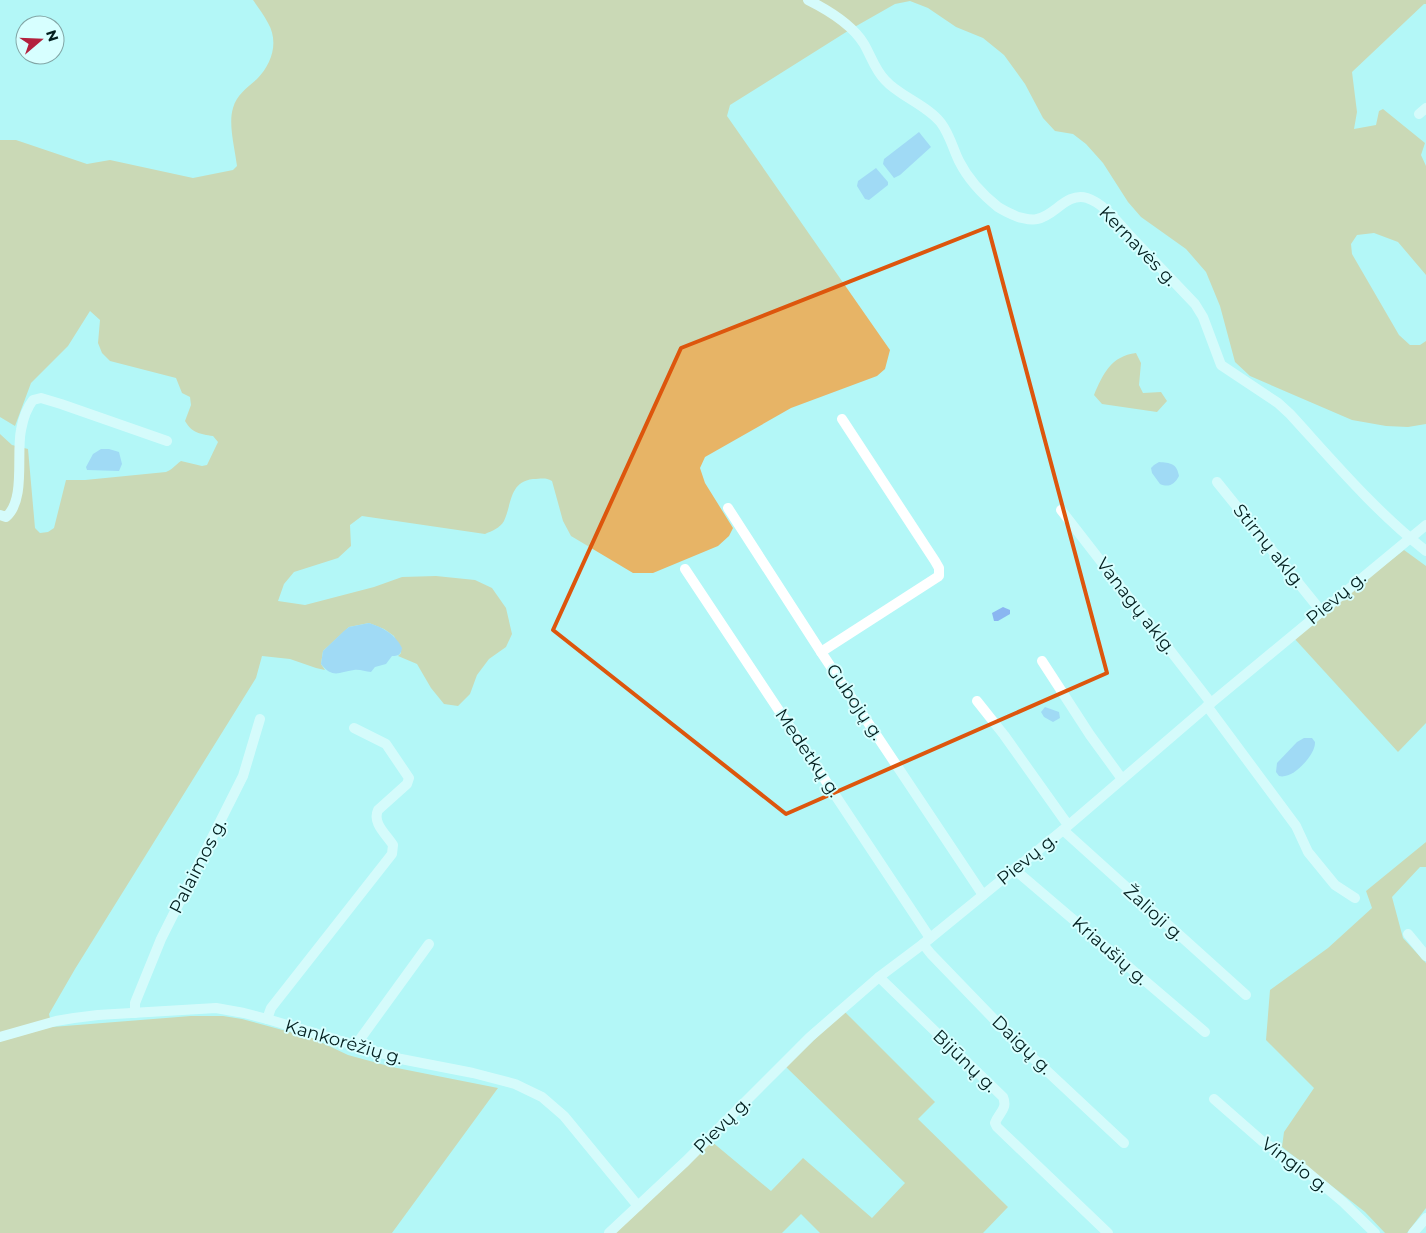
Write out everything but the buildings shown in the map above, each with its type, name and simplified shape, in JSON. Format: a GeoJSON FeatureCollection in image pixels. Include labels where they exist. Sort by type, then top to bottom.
{"type":"FeatureCollection","features":[{"type":"Feature","properties":{"kind":"street","name":"Kernavės g."},"geometry":{"type":"LineString","coordinates":[[808,0],[854,32],[863,42],[886,81],[941,122],[948,133],[959,161],[968,175],[982,192],[999,207],[1009,214],[1035,220],[1044,217],[1062,203],[1073,198],[1092,200],[1105,210],[1194,304],[1202,317],[1221,365],[1278,403],[1360,491],[1409,538],[1426,551]]}},
{"type":"Feature","properties":{"kind":"street"},"geometry":{"type":"LineString","coordinates":[[0,515],[6,518],[13,511],[17,490],[20,431],[27,408],[33,400],[41,398],[167,441]]}},
{"type":"Feature","properties":{"kind":"street"},"geometry":{"type":"LineString","coordinates":[[821,652],[939,576],[939,568],[935,561],[842,419]]}},
{"type":"Feature","properties":{"kind":"street","name":"Stirnų aklg."},"geometry":{"type":"LineString","coordinates":[[1217,482],[1321,611]]}},
{"type":"Feature","properties":{"kind":"street","name":"Gubojų g."},"geometry":{"type":"LineString","coordinates":[[728,508],[778,582],[821,652],[984,895]]}},
{"type":"Feature","properties":{"kind":"street","name":"Vanagų aklg."},"geometry":{"type":"LineString","coordinates":[[1061,510],[1209,704],[1296,826],[1308,852],[1335,884],[1355,898]]}},
{"type":"Feature","properties":{"kind":"street","name":"Pievų g."},"geometry":{"type":"LineString","coordinates":[[609,1233],[686,1161],[810,1037],[879,977],[927,941],[1066,828],[1209,704],[1426,525]]}},
{"type":"Feature","properties":{"kind":"street","name":"Medetkų g."},"geometry":{"type":"LineString","coordinates":[[685,569],[927,941]]}},
{"type":"Feature","properties":{"kind":"street"},"geometry":{"type":"LineString","coordinates":[[1042,661],[1090,735],[1122,779]]}},
{"type":"Feature","properties":{"kind":"street","name":"Žalioji g."},"geometry":{"type":"LineString","coordinates":[[977,701],[1004,735],[1066,828],[1246,995]]}},
{"type":"Feature","properties":{"kind":"street","name":"Palaimos g."},"geometry":{"type":"LineString","coordinates":[[135,1013],[135,1003],[161,939],[243,776],[260,719]]}},
{"type":"Feature","properties":{"kind":"street"},"geometry":{"type":"LineString","coordinates":[[266,1019],[271,1008],[392,854],[392,845],[376,821],[376,814],[378,810],[408,784],[409,778],[386,744],[354,728]]}},
{"type":"Feature","properties":{"kind":"street","name":"Kriaušių g."},"geometry":{"type":"LineString","coordinates":[[1014,869],[1205,1032]]}},
{"type":"Feature","properties":{"kind":"street"},"geometry":{"type":"LineString","coordinates":[[1408,934],[1426,956]]}},
{"type":"Feature","properties":{"kind":"street","name":"Daigų g."},"geometry":{"type":"LineString","coordinates":[[927,941],[931,954],[1017,1043],[1124,1143]]}},
{"type":"Feature","properties":{"kind":"street"},"geometry":{"type":"LineString","coordinates":[[355,1046],[429,944]]}},
{"type":"Feature","properties":{"kind":"street","name":"Bijūnų g."},"geometry":{"type":"LineString","coordinates":[[879,977],[1003,1098],[1005,1108],[995,1123],[997,1127],[1108,1233]]}},
{"type":"Feature","properties":{"kind":"street","name":"Kankorėžių g."},"geometry":{"type":"LineString","coordinates":[[0,1037],[56,1021],[98,1015],[216,1008],[266,1019],[400,1060],[473,1073],[515,1084],[542,1098],[564,1116],[638,1206]]}},
{"type":"Feature","properties":{"kind":"street","name":"Vingio g."},"geometry":{"type":"LineString","coordinates":[[1214,1100],[1262,1141],[1305,1170],[1343,1202],[1375,1233]]}},
{"type":"Feature","properties":{"kind":"street"},"geometry":{"type":"LineString","coordinates":[[1413,1233],[1426,1218]]}},
{"type":"Feature","properties":{"kind":"highlighted area"},"geometry":{"type":"Polygon","coordinates":[[[988,227],[1107,673],[786,814],[553,630],[681,348],[988,227]]]}},
{"type":"Feature","properties":{"kind":"shaded area"},"geometry":{"type":"Polygon","coordinates":[[[253,0],[1426,0],[1426,4],[1352,72],[1357,112],[1354,129],[1376,125],[1379,111],[1383,109],[1425,143],[1421,155],[1426,166],[1426,275],[1398,242],[1374,233],[1357,235],[1351,244],[1352,254],[1399,335],[1410,345],[1420,345],[1426,341],[1426,424],[1408,427],[1386,426],[1352,420],[1250,376],[1235,362],[1220,306],[1206,272],[1186,249],[1141,217],[1128,202],[1103,163],[1086,144],[1073,134],[1055,131],[1043,118],[1025,84],[1004,55],[983,38],[956,27],[928,8],[910,1],[895,4],[851,29],[730,105],[727,116],[890,350],[885,369],[877,376],[791,408],[705,457],[700,468],[705,483],[733,528],[729,536],[718,546],[653,573],[633,573],[571,536],[563,521],[552,481],[545,479],[533,479],[519,484],[512,495],[504,521],[496,529],[485,534],[362,516],[350,525],[351,546],[338,558],[294,572],[284,584],[278,601],[305,605],[374,587],[402,577],[436,576],[475,580],[492,588],[506,608],[512,634],[506,647],[489,659],[477,675],[470,694],[458,706],[444,704],[431,688],[417,664],[398,656],[401,653],[394,636],[384,629],[369,623],[349,627],[323,651],[321,664],[325,670],[290,659],[262,656],[256,678],[49,1014],[52,1027],[191,1016],[223,1016],[242,1019],[312,1038],[348,1055],[392,1067],[498,1088],[392,1233],[0,1233],[0,434],[12,445],[28,449],[35,528],[40,533],[48,532],[54,528],[66,480],[85,480],[166,472],[181,461],[202,466],[207,465],[218,442],[213,436],[200,434],[185,421],[191,405],[190,397],[182,393],[176,378],[110,361],[102,353],[98,343],[100,320],[90,311],[68,346],[31,383],[15,426],[0,417],[0,140],[16,140],[87,164],[110,160],[193,178],[233,170],[237,166],[232,129],[233,108],[240,95],[267,67],[273,45],[271,30],[265,17],[253,0]]]}},
{"type":"Feature","properties":{"kind":"shaded area"},"geometry":{"type":"Polygon","coordinates":[[[1136,353],[1141,363],[1139,385],[1143,393],[1161,392],[1167,401],[1157,412],[1102,404],[1094,395],[1105,373],[1114,362],[1127,355],[1136,353]]]}},
{"type":"Feature","properties":{"kind":"shaded area"},"geometry":{"type":"Polygon","coordinates":[[[1404,550],[1426,566],[1426,723],[1398,752],[1293,637],[1404,550]]]}},
{"type":"Feature","properties":{"kind":"shaded area"},"geometry":{"type":"Polygon","coordinates":[[[1426,842],[1426,867],[1420,867],[1392,897],[1403,938],[1426,963],[1426,1208],[1407,1233],[1385,1233],[1365,1212],[1282,1147],[1284,1132],[1314,1088],[1266,1040],[1270,990],[1328,948],[1372,908],[1366,891],[1426,842]]]}},
{"type":"Feature","properties":{"kind":"shaded area"},"geometry":{"type":"Polygon","coordinates":[[[844,1011],[935,1102],[918,1119],[1008,1207],[983,1233],[820,1233],[801,1214],[782,1233],[613,1233],[711,1141],[771,1191],[803,1158],[872,1218],[905,1183],[786,1067],[844,1011]]]}},
{"type":"Feature","properties":{"kind":"water"},"geometry":{"type":"Polygon","coordinates":[[[919,132],[931,147],[900,175],[894,178],[883,164],[884,159],[919,132]]]}},
{"type":"Feature","properties":{"kind":"water"},"geometry":{"type":"Polygon","coordinates":[[[876,168],[888,182],[888,185],[869,200],[865,199],[857,186],[858,181],[876,168]]]}},
{"type":"Feature","properties":{"kind":"water"},"geometry":{"type":"Polygon","coordinates":[[[101,449],[119,452],[122,464],[119,471],[87,470],[86,467],[93,454],[101,449]]]}},
{"type":"Feature","properties":{"kind":"water"},"geometry":{"type":"Polygon","coordinates":[[[1159,462],[1170,463],[1177,468],[1179,476],[1176,481],[1166,486],[1160,484],[1152,473],[1151,468],[1159,462]]]}},
{"type":"Feature","properties":{"kind":"water"},"geometry":{"type":"Polygon","coordinates":[[[1003,607],[1010,610],[1010,614],[998,621],[994,621],[992,613],[1003,607]]]}},
{"type":"Feature","properties":{"kind":"water"},"geometry":{"type":"Polygon","coordinates":[[[369,623],[384,629],[392,635],[402,648],[400,654],[392,656],[386,664],[375,667],[371,672],[356,670],[333,673],[325,669],[321,664],[323,651],[349,627],[369,623]]]}},
{"type":"Feature","properties":{"kind":"water"},"geometry":{"type":"Polygon","coordinates":[[[1045,707],[1059,712],[1060,718],[1053,722],[1044,717],[1041,712],[1045,707]]]}},
{"type":"Feature","properties":{"kind":"water"},"geometry":{"type":"Polygon","coordinates":[[[1304,738],[1312,738],[1315,742],[1312,753],[1297,770],[1285,776],[1279,776],[1276,772],[1277,763],[1297,742],[1304,738]]]}}]}
